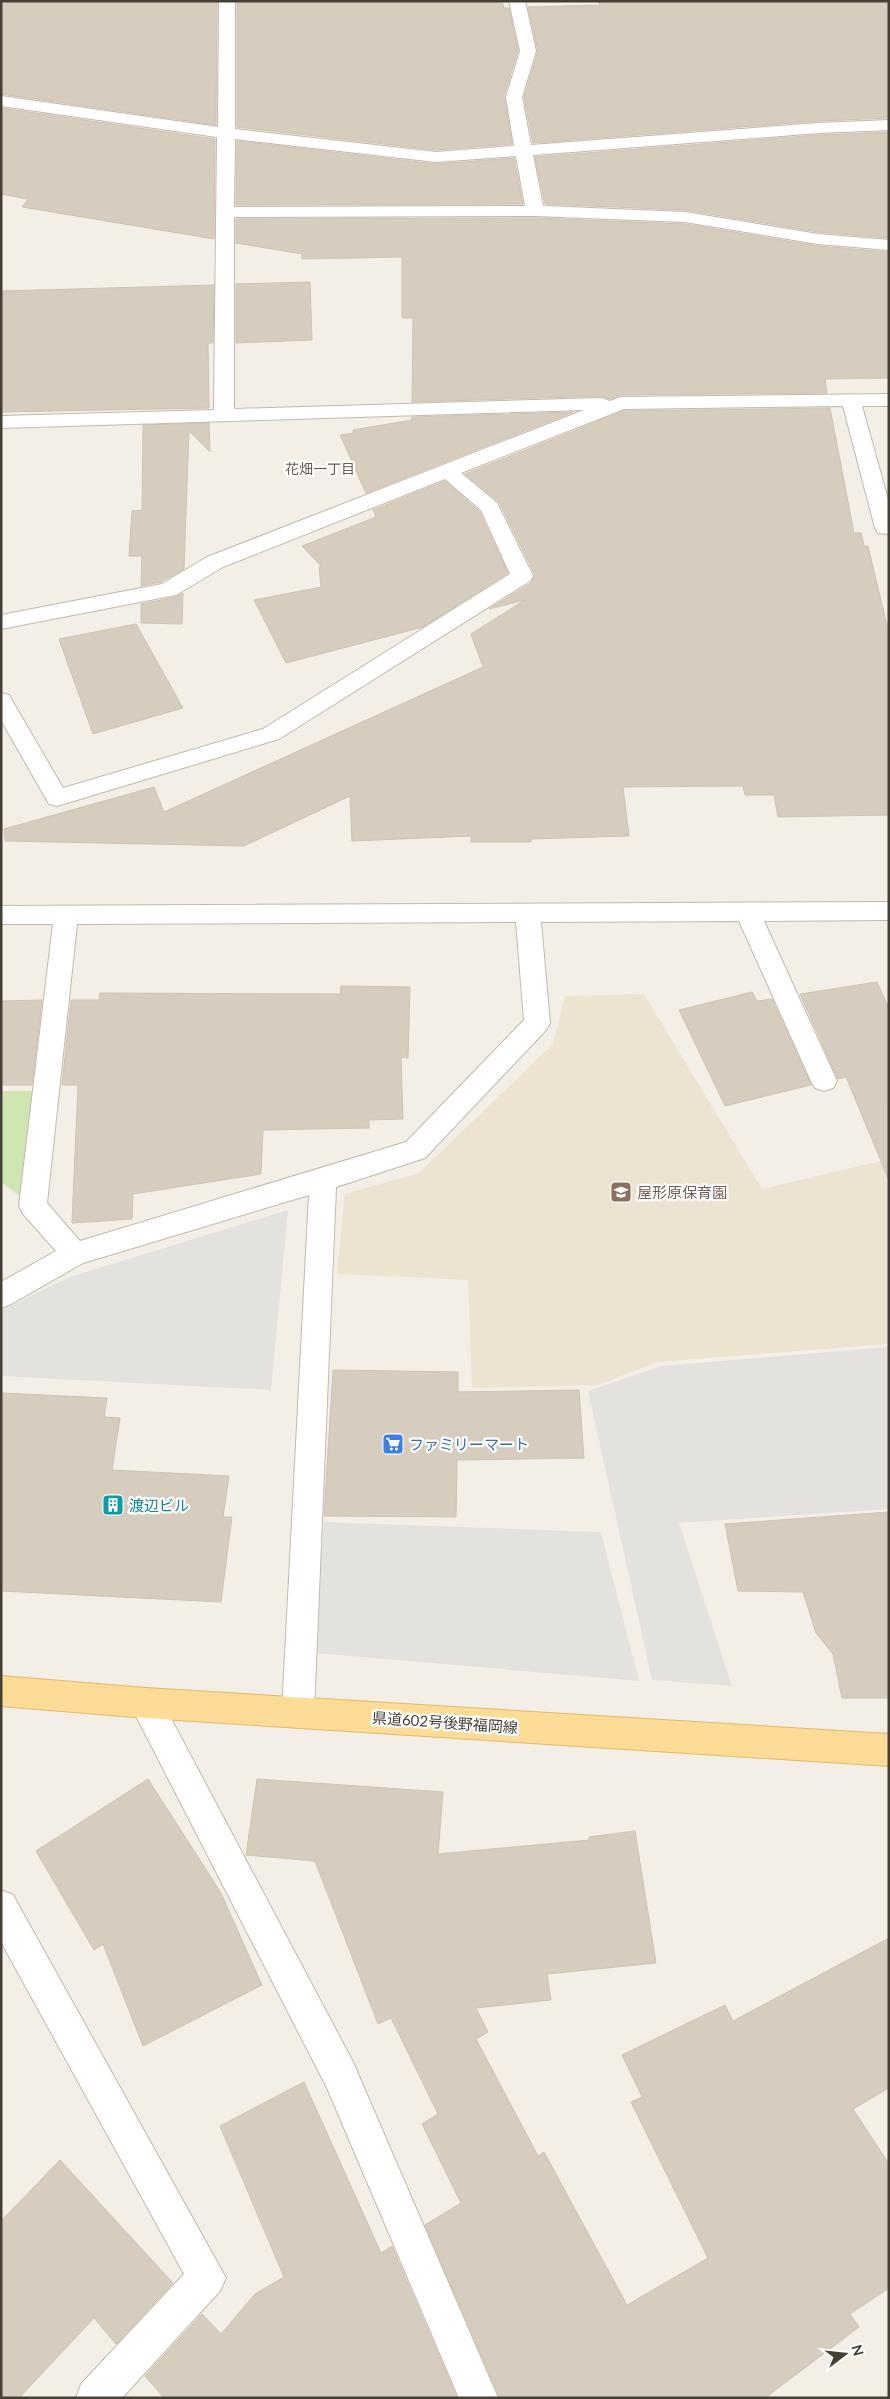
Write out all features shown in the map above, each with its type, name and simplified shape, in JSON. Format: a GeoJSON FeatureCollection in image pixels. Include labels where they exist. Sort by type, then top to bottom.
{"type":"FeatureCollection","features":[{"type":"Feature","properties":{"kind":"main road","name":"県道602号後野福岡線"},"geometry":{"type":"LineString","coordinates":[[1,1692],[146,1703],[889,1750]]}},
{"type":"Feature","properties":{"kind":"street"},"geometry":{"type":"LineString","coordinates":[[224,414],[227,1]]}},
{"type":"Feature","properties":{"kind":"street"},"geometry":{"type":"LineString","coordinates":[[517,1],[528,51],[514,98],[526,150],[535,211]]}},
{"type":"Feature","properties":{"kind":"street"},"geometry":{"type":"LineString","coordinates":[[1,101],[226,133],[436,157],[819,128],[889,125]]}},
{"type":"Feature","properties":{"kind":"street"},"geometry":{"type":"LineString","coordinates":[[226,212],[535,211],[685,217],[818,239],[889,245]]}},
{"type":"Feature","properties":{"kind":"street"},"geometry":{"type":"LineString","coordinates":[[1,422],[621,403],[889,400]]}},
{"type":"Feature","properties":{"kind":"street"},"geometry":{"type":"LineString","coordinates":[[851,401],[885,528],[889,528]]}},
{"type":"Feature","properties":{"kind":"street"},"geometry":{"type":"LineString","coordinates":[[1,622],[168,590],[215,562],[621,403]]}},
{"type":"Feature","properties":{"kind":"street"},"geometry":{"type":"LineString","coordinates":[[1,700],[57,798],[271,734],[522,576],[490,507],[447,471]]}},
{"type":"Feature","properties":{"kind":"street"},"geometry":{"type":"LineString","coordinates":[[1,915],[889,911]]}},
{"type":"Feature","properties":{"kind":"street"},"geometry":{"type":"LineString","coordinates":[[748,912],[824,1081]]}},
{"type":"Feature","properties":{"kind":"street"},"geometry":{"type":"LineString","coordinates":[[1,1296],[75,1254],[415,1150],[537,1023],[528,914]]}},
{"type":"Feature","properties":{"kind":"street"},"geometry":{"type":"LineString","coordinates":[[66,916],[33,1206],[75,1254]]}},
{"type":"Feature","properties":{"kind":"street"},"geometry":{"type":"LineString","coordinates":[[298,1712],[322,1180]]}},
{"type":"Feature","properties":{"kind":"street"},"geometry":{"type":"LineString","coordinates":[[146,1703],[340,2075],[478,2398]]}},
{"type":"Feature","properties":{"kind":"street"},"geometry":{"type":"LineString","coordinates":[[1,1907],[206,2278],[95,2398]]}},
{"type":"Feature","properties":{"kind":"shaded area","name":"屋形原保育園"},"geometry":{"type":"Polygon","coordinates":[[[644,994],[762,1189],[889,1159],[889,1344],[657,1362],[598,1385],[472,1388],[468,1280],[337,1274],[345,1194],[419,1173],[553,1044],[565,996],[644,994]]]}},
{"type":"Feature","properties":{"kind":"shaded area"},"geometry":{"type":"Polygon","coordinates":[[[288,1210],[271,1390],[1,1376],[1,1310],[70,1277],[288,1210]]]}},
{"type":"Feature","properties":{"kind":"shaded area"},"geometry":{"type":"Polygon","coordinates":[[[889,1347],[889,1509],[679,1523],[732,1686],[652,1680],[588,1391],[661,1366],[889,1347]]]}},
{"type":"Feature","properties":{"kind":"shaded area"},"geometry":{"type":"Polygon","coordinates":[[[324,1522],[601,1532],[639,1681],[315,1653],[324,1522]]]}},
{"type":"Feature","properties":{"kind":"green space"},"geometry":{"type":"Polygon","coordinates":[[[1,1091],[46,1091],[33,1206],[1,1182],[1,1091]]]}},
{"type":"Feature","properties":{"kind":"building"},"geometry":{"type":"Polygon","coordinates":[[[1,1],[217,1],[216,125],[1,94],[1,1]]]}},
{"type":"Feature","properties":{"kind":"building"},"geometry":{"type":"Polygon","coordinates":[[[237,1],[502,1],[504,8],[509,8],[518,51],[504,96],[512,144],[436,150],[237,127],[237,1]]]}},
{"type":"Feature","properties":{"kind":"building"},"geometry":{"type":"Polygon","coordinates":[[[599,1],[889,1],[889,118],[819,121],[533,143],[524,97],[538,51],[528,7],[600,5],[599,1]]]}},
{"type":"Feature","properties":{"kind":"building"},"geometry":{"type":"Polygon","coordinates":[[[1,108],[215,139],[214,239],[22,207],[28,199],[1,194],[1,108]]]}},
{"type":"Feature","properties":{"kind":"building"},"geometry":{"type":"Polygon","coordinates":[[[889,132],[889,238],[818,232],[685,210],[545,204],[535,157],[819,135],[889,132]]]}},
{"type":"Feature","properties":{"kind":"building"},"geometry":{"type":"Polygon","coordinates":[[[237,141],[436,164],[514,158],[523,204],[236,205],[237,141]]]}},
{"type":"Feature","properties":{"kind":"building"},"geometry":{"type":"Polygon","coordinates":[[[535,218],[685,224],[818,246],[889,252],[889,378],[825,379],[827,393],[621,395],[610,399],[602,396],[412,402],[413,318],[402,318],[402,257],[302,259],[302,254],[236,243],[236,219],[535,218]]]}},
{"type":"Feature","properties":{"kind":"building"},"geometry":{"type":"Polygon","coordinates":[[[310,282],[312,340],[236,343],[236,284],[310,282]]]}},
{"type":"Feature","properties":{"kind":"building"},"geometry":{"type":"Polygon","coordinates":[[[214,285],[213,343],[208,343],[209,408],[1,412],[1,291],[214,285]]]}},
{"type":"Feature","properties":{"kind":"building"},"geometry":{"type":"Polygon","coordinates":[[[830,408],[854,533],[861,533],[864,546],[868,546],[889,634],[889,815],[778,817],[774,795],[745,795],[743,786],[623,787],[629,836],[530,839],[531,842],[471,842],[471,836],[352,841],[350,796],[244,846],[5,841],[4,829],[154,787],[164,812],[483,667],[471,634],[525,600],[489,609],[531,583],[535,575],[499,502],[465,474],[624,411],[830,408]]]}},
{"type":"Feature","properties":{"kind":"building"},"geometry":{"type":"Polygon","coordinates":[[[573,412],[366,493],[340,435],[354,433],[353,430],[412,420],[412,417],[573,412]]]}},
{"type":"Feature","properties":{"kind":"building"},"geometry":{"type":"Polygon","coordinates":[[[209,423],[210,452],[189,431],[184,569],[161,582],[141,586],[142,556],[129,556],[132,511],[142,510],[143,425],[209,423]]]}},
{"type":"Feature","properties":{"kind":"building"},"geometry":{"type":"Polygon","coordinates":[[[445,481],[479,511],[508,573],[423,627],[286,663],[254,600],[321,587],[319,567],[321,566],[302,546],[376,517],[373,510],[445,481]]]}},
{"type":"Feature","properties":{"kind":"building"},"geometry":{"type":"Polygon","coordinates":[[[183,593],[182,624],[141,623],[141,604],[176,597],[183,593]]]}},
{"type":"Feature","properties":{"kind":"building"},"geometry":{"type":"Polygon","coordinates":[[[136,624],[183,708],[93,734],[59,639],[136,624]]]}},
{"type":"Feature","properties":{"kind":"building"},"geometry":{"type":"Polygon","coordinates":[[[877,982],[889,1009],[888,1178],[846,1077],[838,1079],[800,994],[877,982]]]}},
{"type":"Feature","properties":{"kind":"building"},"geometry":{"type":"Polygon","coordinates":[[[341,986],[410,987],[408,1058],[401,1057],[403,1119],[369,1120],[369,1128],[263,1130],[261,1174],[133,1194],[132,1219],[72,1223],[78,1085],[62,1085],[71,1000],[99,1000],[100,993],[340,994],[341,986]]]}},
{"type":"Feature","properties":{"kind":"building"},"geometry":{"type":"Polygon","coordinates":[[[752,992],[757,1001],[772,999],[811,1085],[725,1106],[679,1010],[752,992]]]}},
{"type":"Feature","properties":{"kind":"building"},"geometry":{"type":"Polygon","coordinates":[[[42,1000],[32,1085],[1,1085],[1,1001],[42,1000]]]}},
{"type":"Feature","properties":{"kind":"building","name":"ファミリーマート"},"geometry":{"type":"Polygon","coordinates":[[[333,1370],[458,1372],[458,1392],[579,1390],[584,1458],[457,1460],[456,1517],[324,1516],[333,1370]]]}},
{"type":"Feature","properties":{"kind":"building","name":"渡辺ビル"},"geometry":{"type":"Polygon","coordinates":[[[1,1393],[107,1398],[104,1417],[120,1418],[112,1470],[229,1476],[223,1517],[232,1517],[221,1602],[1,1591],[1,1393]]]}},
{"type":"Feature","properties":{"kind":"building"},"geometry":{"type":"Polygon","coordinates":[[[889,1512],[889,1698],[842,1698],[833,1654],[816,1633],[803,1592],[738,1591],[725,1524],[889,1512]]]}},
{"type":"Feature","properties":{"kind":"building"},"geometry":{"type":"Polygon","coordinates":[[[148,1779],[221,1893],[262,1985],[143,2046],[103,1944],[94,1950],[36,1851],[148,1779]]]}},
{"type":"Feature","properties":{"kind":"building"},"geometry":{"type":"Polygon","coordinates":[[[257,1779],[443,1792],[438,1854],[589,1840],[589,1837],[635,1831],[656,1963],[547,1974],[551,2000],[476,2008],[488,2032],[476,2039],[538,2156],[544,2152],[627,2305],[708,2258],[631,2102],[642,2097],[622,2055],[725,2005],[733,2021],[889,1938],[889,2088],[853,2109],[889,2164],[889,2288],[850,2314],[859,2327],[765,2398],[500,2398],[425,2225],[461,2203],[422,2124],[438,2114],[391,2018],[378,2024],[315,1861],[246,1855],[257,1779]]]}},
{"type":"Feature","properties":{"kind":"building"},"geometry":{"type":"Polygon","coordinates":[[[304,2082],[381,2253],[392,2246],[457,2398],[164,2398],[145,2376],[202,2314],[221,2334],[255,2294],[284,2277],[220,2126],[304,2082]]]}},
{"type":"Feature","properties":{"kind":"building"},"geometry":{"type":"Polygon","coordinates":[[[60,2160],[173,2283],[116,2344],[94,2318],[19,2398],[1,2398],[1,2221],[60,2160]]]}},
{"type":"Feature","properties":{"kind":"place","name":"屋形原保育園"},"geometry":{"type":"Point","coordinates":[621,1192]}},
{"type":"Feature","properties":{"kind":"place","name":"ファミリーマート"},"geometry":{"type":"Point","coordinates":[393,1444]}},
{"type":"Feature","properties":{"kind":"place","name":"渡辺ビル"},"geometry":{"type":"Point","coordinates":[113,1505]}},
{"type":"Feature","properties":{"kind":"district","name":"花畑一丁目"},"geometry":{"type":"Point","coordinates":[320,468]}}]}
